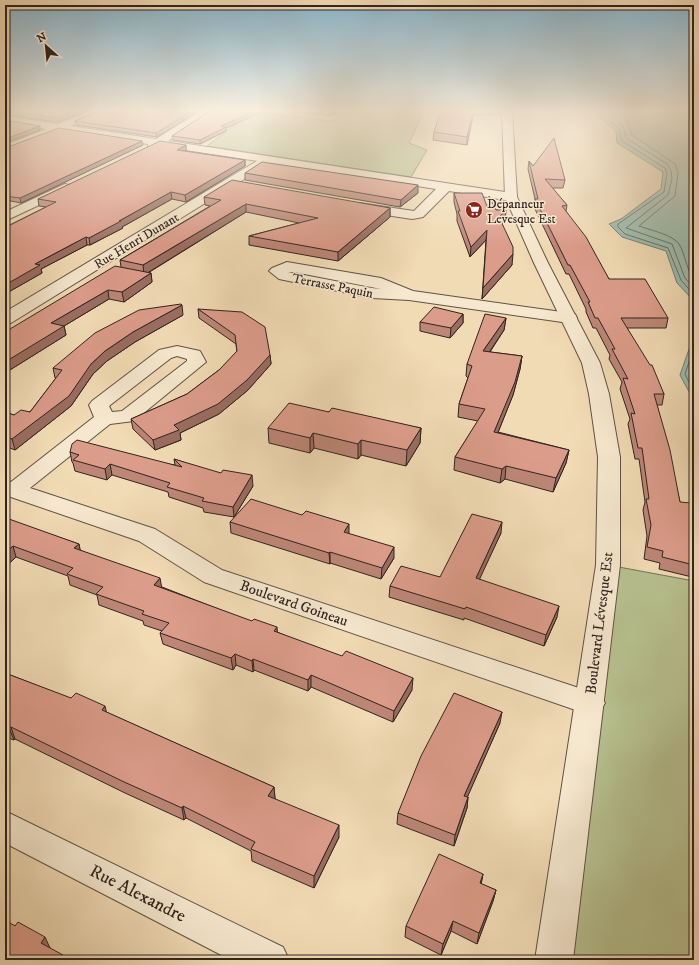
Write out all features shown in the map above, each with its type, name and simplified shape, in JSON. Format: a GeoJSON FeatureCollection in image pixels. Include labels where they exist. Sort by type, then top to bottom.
{"type":"FeatureCollection","features":[{"type":"Feature","properties":{"kind":"street"},"geometry":{"type":"LineString","coordinates":[[241,156],[511,197]]}},
{"type":"Feature","properties":{"kind":"street","name":"Boulevard Lévesque Est"},"geometry":{"type":"LineString","coordinates":[[509,156],[511,197],[541,264],[592,363],[599,394],[609,456],[608,565],[554,960]]}},
{"type":"Feature","properties":{"kind":"street","name":"Rue Henri Dunant"},"geometry":{"type":"LineString","coordinates":[[5,319],[230,184],[266,160]]}},
{"type":"Feature","properties":{"kind":"street"},"geometry":{"type":"LineString","coordinates":[[5,217],[75,183]]}},
{"type":"Feature","properties":{"kind":"street"},"geometry":{"type":"LineString","coordinates":[[230,184],[246,186]]}},
{"type":"Feature","properties":{"kind":"street"},"geometry":{"type":"LineString","coordinates":[[348,205],[412,215],[418,214],[446,187]]}},
{"type":"Feature","properties":{"kind":"street","name":"Terrasse Paquin"},"geometry":{"type":"LineString","coordinates":[[409,295],[381,284],[294,267],[280,268],[277,271],[284,276],[372,293],[409,295],[569,318]]}},
{"type":"Feature","properties":{"kind":"street"},"geometry":{"type":"LineString","coordinates":[[9,488],[105,418],[127,417],[197,362],[194,355],[177,351],[165,354],[99,405],[105,418]]}},
{"type":"Feature","properties":{"kind":"street","name":"Boulevard Goineau"},"geometry":{"type":"LineString","coordinates":[[9,488],[147,535],[213,576],[590,703]]}},
{"type":"Feature","properties":{"kind":"street","name":"Rue Alexandre"},"geometry":{"type":"LineString","coordinates":[[5,826],[270,960]]}},
{"type":"Feature","properties":{"kind":"green space"},"geometry":{"type":"Polygon","coordinates":[[[273,156],[423,156],[411,177],[273,156]]]}},
{"type":"Feature","properties":{"kind":"green space"},"geometry":{"type":"Polygon","coordinates":[[[608,565],[694,581],[694,960],[554,960],[608,565]]]}},
{"type":"Feature","properties":{"kind":"water"},"geometry":{"type":"Polygon","coordinates":[[[638,156],[694,156],[694,301],[677,283],[666,251],[622,237],[609,224],[621,219],[661,189],[663,172],[638,156]]]}},
{"type":"Feature","properties":{"kind":"water"},"geometry":{"type":"Polygon","coordinates":[[[694,335],[694,401],[680,375],[694,335]]]}},
{"type":"Feature","properties":{"kind":"building"},"geometry":{"type":"Polygon","coordinates":[[[5,156],[110,156],[20,198],[5,196],[5,156]]]}},
{"type":"Feature","properties":{"kind":"building"},"geometry":{"type":"Polygon","coordinates":[[[128,156],[218,156],[245,160],[185,195],[171,192],[89,238],[86,237],[35,264],[40,265],[5,285],[5,225],[8,226],[56,202],[38,199],[128,156]]]}},
{"type":"Feature","properties":{"kind":"building"},"geometry":{"type":"Polygon","coordinates":[[[540,156],[559,156],[565,180],[545,179],[567,205],[562,206],[586,237],[609,279],[645,279],[668,318],[621,318],[650,365],[652,365],[664,394],[654,394],[670,450],[680,502],[691,503],[694,516],[694,565],[662,557],[663,551],[647,547],[651,525],[646,499],[649,499],[642,448],[638,448],[631,413],[635,414],[623,378],[628,379],[612,349],[615,349],[598,318],[595,318],[588,302],[590,302],[570,265],[568,265],[535,199],[538,199],[529,161],[533,166],[540,156]]]}},
{"type":"Feature","properties":{"kind":"building"},"geometry":{"type":"Polygon","coordinates":[[[262,162],[418,185],[401,200],[245,173],[262,162]]]}},
{"type":"Feature","properties":{"kind":"building"},"geometry":{"type":"Polygon","coordinates":[[[232,180],[390,208],[338,252],[249,236],[318,218],[246,204],[143,265],[120,260],[221,200],[204,197],[232,180]]]}},
{"type":"Feature","properties":{"kind":"building"},"geometry":{"type":"Polygon","coordinates":[[[454,193],[482,193],[488,209],[489,196],[496,210],[506,210],[499,217],[513,247],[513,254],[483,288],[487,230],[471,247],[458,211],[460,211],[454,193]]]}},
{"type":"Feature","properties":{"kind":"building"},"geometry":{"type":"Polygon","coordinates":[[[115,266],[151,273],[122,292],[108,290],[51,323],[64,326],[5,362],[5,332],[115,266]]]}},
{"type":"Feature","properties":{"kind":"building"},"geometry":{"type":"Polygon","coordinates":[[[182,305],[133,332],[105,351],[91,364],[69,396],[12,439],[5,437],[5,412],[14,415],[21,410],[30,412],[62,370],[53,368],[95,333],[139,310],[182,305]]]}},
{"type":"Feature","properties":{"kind":"building"},"geometry":{"type":"Polygon","coordinates":[[[434,307],[463,314],[451,328],[420,322],[434,307]]]}},
{"type":"Feature","properties":{"kind":"building"},"geometry":{"type":"Polygon","coordinates":[[[198,309],[242,312],[265,327],[270,355],[247,380],[218,404],[174,425],[179,430],[153,440],[131,419],[187,394],[219,370],[237,351],[235,335],[198,309]]]}},
{"type":"Feature","properties":{"kind":"building"},"geometry":{"type":"Polygon","coordinates":[[[485,314],[506,318],[483,351],[522,356],[515,382],[494,432],[569,450],[556,478],[506,466],[502,469],[455,457],[485,409],[459,404],[472,366],[467,364],[485,314]]]}},
{"type":"Feature","properties":{"kind":"building"},"geometry":{"type":"Polygon","coordinates":[[[289,403],[329,412],[332,408],[421,428],[407,450],[361,440],[358,444],[313,433],[310,438],[268,428],[289,403]]]}},
{"type":"Feature","properties":{"kind":"building"},"geometry":{"type":"Polygon","coordinates":[[[77,440],[182,467],[174,459],[221,473],[223,470],[252,475],[233,507],[202,501],[204,498],[167,487],[170,483],[110,464],[105,469],[73,460],[79,455],[70,452],[72,444],[77,440]]]}},
{"type":"Feature","properties":{"kind":"building"},"geometry":{"type":"Polygon","coordinates":[[[251,499],[302,515],[306,511],[349,524],[344,532],[394,547],[382,568],[230,522],[251,499]]]}},
{"type":"Feature","properties":{"kind":"building"},"geometry":{"type":"Polygon","coordinates":[[[472,514],[502,522],[476,578],[559,606],[546,635],[466,607],[465,609],[390,586],[401,566],[440,577],[472,514]]]}},
{"type":"Feature","properties":{"kind":"building"},"geometry":{"type":"Polygon","coordinates":[[[5,519],[9,519],[79,544],[74,548],[160,578],[154,585],[252,621],[254,619],[277,627],[274,631],[342,656],[346,651],[413,678],[394,711],[311,675],[308,680],[253,659],[252,661],[235,654],[231,658],[160,633],[169,623],[142,614],[144,611],[96,594],[103,587],[67,574],[73,568],[13,546],[5,553],[5,519]]]}},
{"type":"Feature","properties":{"kind":"building"},"geometry":{"type":"Polygon","coordinates":[[[5,673],[71,698],[76,693],[105,706],[102,710],[274,787],[268,796],[339,825],[314,876],[251,849],[255,842],[183,806],[182,808],[122,781],[11,727],[9,728],[5,726],[5,673]]]}},
{"type":"Feature","properties":{"kind":"building"},"geometry":{"type":"Polygon","coordinates":[[[454,693],[502,712],[464,796],[468,797],[455,835],[398,813],[421,756],[454,693]]]}},
{"type":"Feature","properties":{"kind":"building"},"geometry":{"type":"Polygon","coordinates":[[[439,854],[483,874],[480,883],[496,890],[479,933],[453,921],[443,944],[406,926],[439,854]]]}},
{"type":"Feature","properties":{"kind":"building"},"geometry":{"type":"Polygon","coordinates":[[[5,920],[15,926],[18,922],[45,937],[41,943],[72,960],[5,960],[5,920]]]}},
{"type":"Feature","properties":{"kind":"building"},"geometry":{"type":"Polygon","coordinates":[[[84,957],[90,960],[82,960],[84,957]]]}},
{"type":"Feature","properties":{"kind":"place","name":"Dépanneur Levesque Est"},"geometry":{"type":"Point","coordinates":[474,210]}}]}
